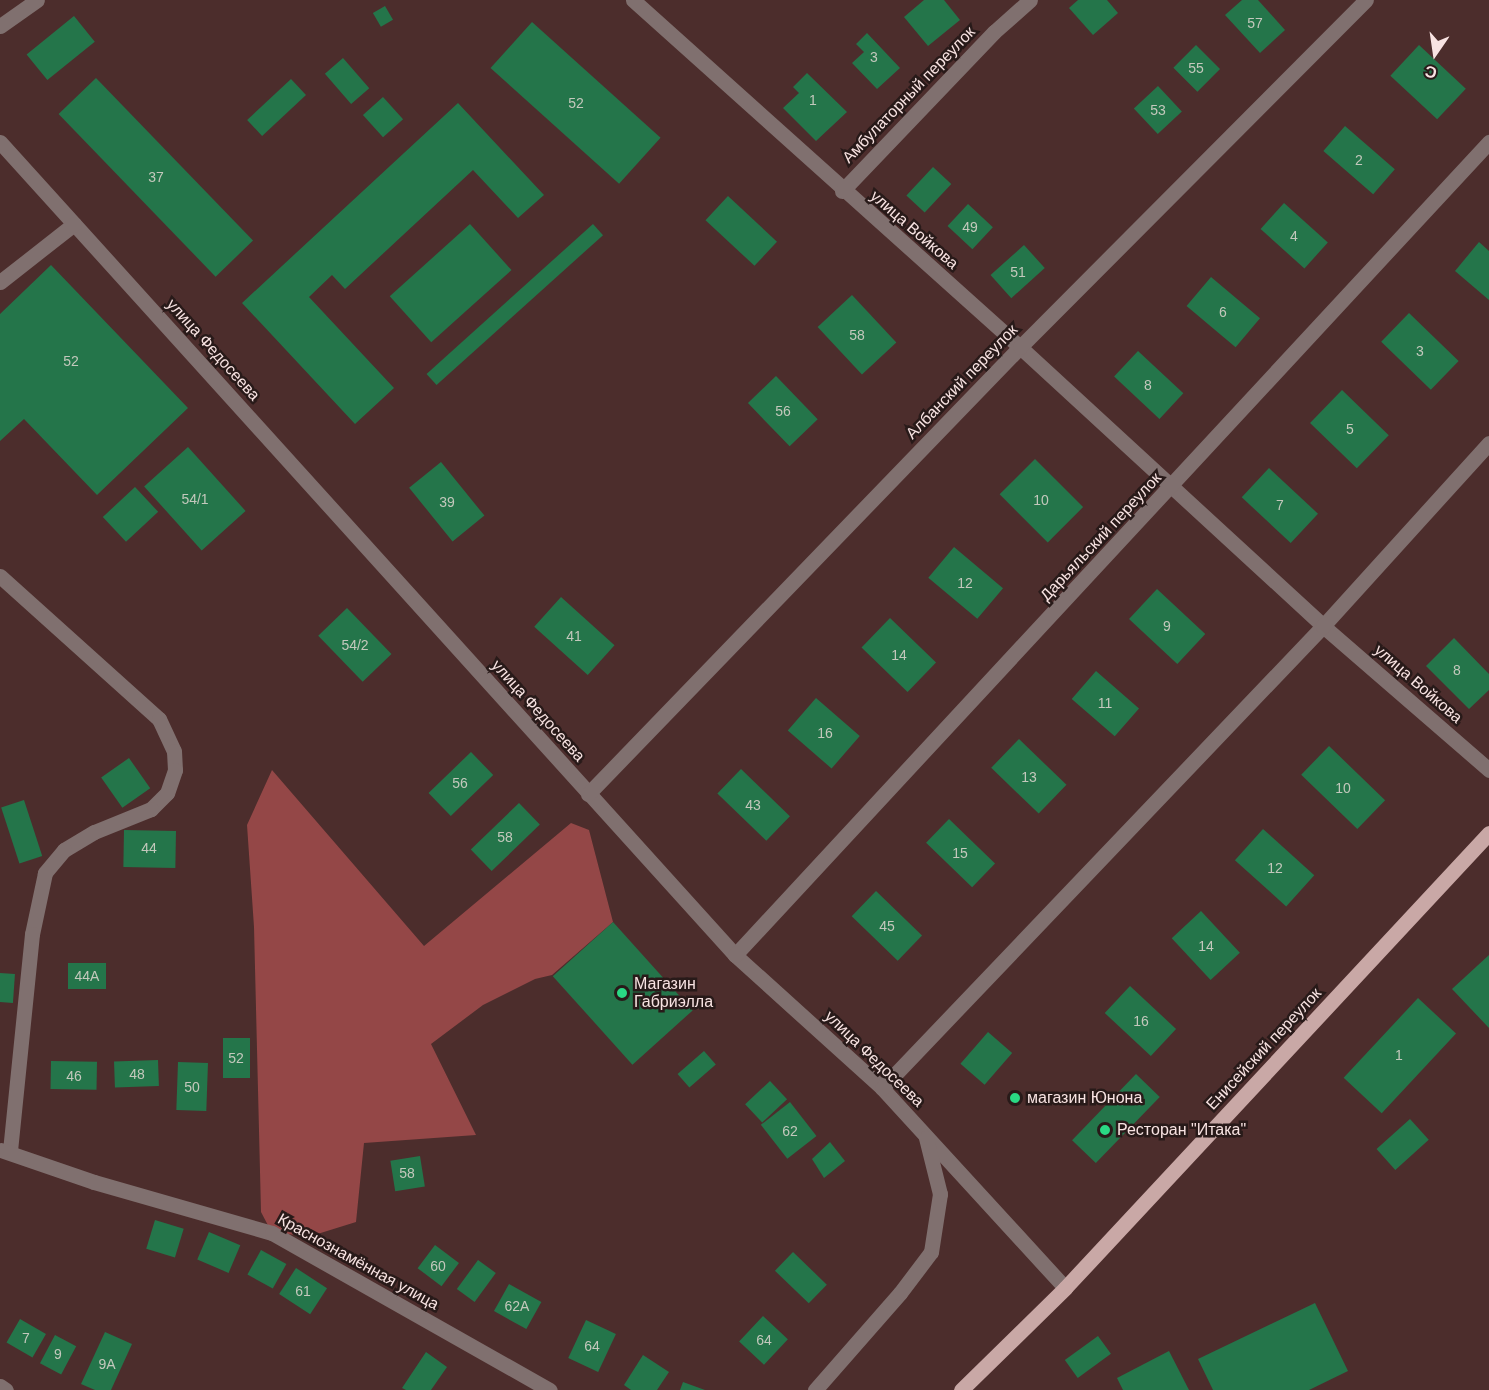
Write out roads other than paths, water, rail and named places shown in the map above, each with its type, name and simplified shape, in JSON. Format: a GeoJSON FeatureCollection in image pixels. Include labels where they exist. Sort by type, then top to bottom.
{"type":"FeatureCollection","features":[{"type":"Feature","properties":{"kind":"main road","name":"Енисейский переулок"},"geometry":{"type":"LineString","coordinates":[[962,1390],[1065,1288],[1489,832]]}},
{"type":"Feature","properties":{"kind":"street"},"geometry":{"type":"LineString","coordinates":[[0,26],[37,0]]}},
{"type":"Feature","properties":{"kind":"street","name":"улица Войкова"},"geometry":{"type":"LineString","coordinates":[[633,0],[842,191],[1020,347],[1323,626],[1489,770]]}},
{"type":"Feature","properties":{"kind":"street","name":"Амбулаторный переулок"},"geometry":{"type":"LineString","coordinates":[[842,191],[994,32],[1030,0]]}},
{"type":"Feature","properties":{"kind":"street","name":"Албанский переулок"},"geometry":{"type":"LineString","coordinates":[[588,794],[1020,347],[1366,0]]}},
{"type":"Feature","properties":{"kind":"street","name":"улица Федосеева"},"geometry":{"type":"LineString","coordinates":[[0,142],[735,955],[882,1088],[1065,1288]]}},
{"type":"Feature","properties":{"kind":"street","name":"Дарьяльский переулок"},"geometry":{"type":"LineString","coordinates":[[735,955],[1173,487],[1489,142]]}},
{"type":"Feature","properties":{"kind":"street"},"geometry":{"type":"LineString","coordinates":[[0,282],[74,224]]}},
{"type":"Feature","properties":{"kind":"street"},"geometry":{"type":"LineString","coordinates":[[882,1088],[1323,626],[1489,443]]}},
{"type":"Feature","properties":{"kind":"street"},"geometry":{"type":"LineString","coordinates":[[0,576],[159,719],[174,750],[175,770],[167,793],[151,809],[94,832],[64,850],[45,873],[32,934],[5,1151]]}},
{"type":"Feature","properties":{"kind":"street"},"geometry":{"type":"LineString","coordinates":[[815,1390],[900,1293],[931,1252],[940,1194],[926,1136]]}},
{"type":"Feature","properties":{"kind":"street","name":"Краснознамённая улица"},"geometry":{"type":"LineString","coordinates":[[5,1151],[93,1182],[272,1233],[550,1390]]}},
{"type":"Feature","properties":{"kind":"street"},"geometry":{"type":"LineString","coordinates":[[0,1386],[6,1390]]}},
{"type":"Feature","properties":{"kind":"place","name":"Магазин Габриэлла"},"geometry":{"type":"Point","coordinates":[622,993]}},
{"type":"Feature","properties":{"kind":"place","name":"магазин Юнона"},"geometry":{"type":"Point","coordinates":[1015,1098]}},
{"type":"Feature","properties":{"kind":"place","name":"Ресторан \"Итака\""},"geometry":{"type":"Point","coordinates":[1105,1130]}}]}
